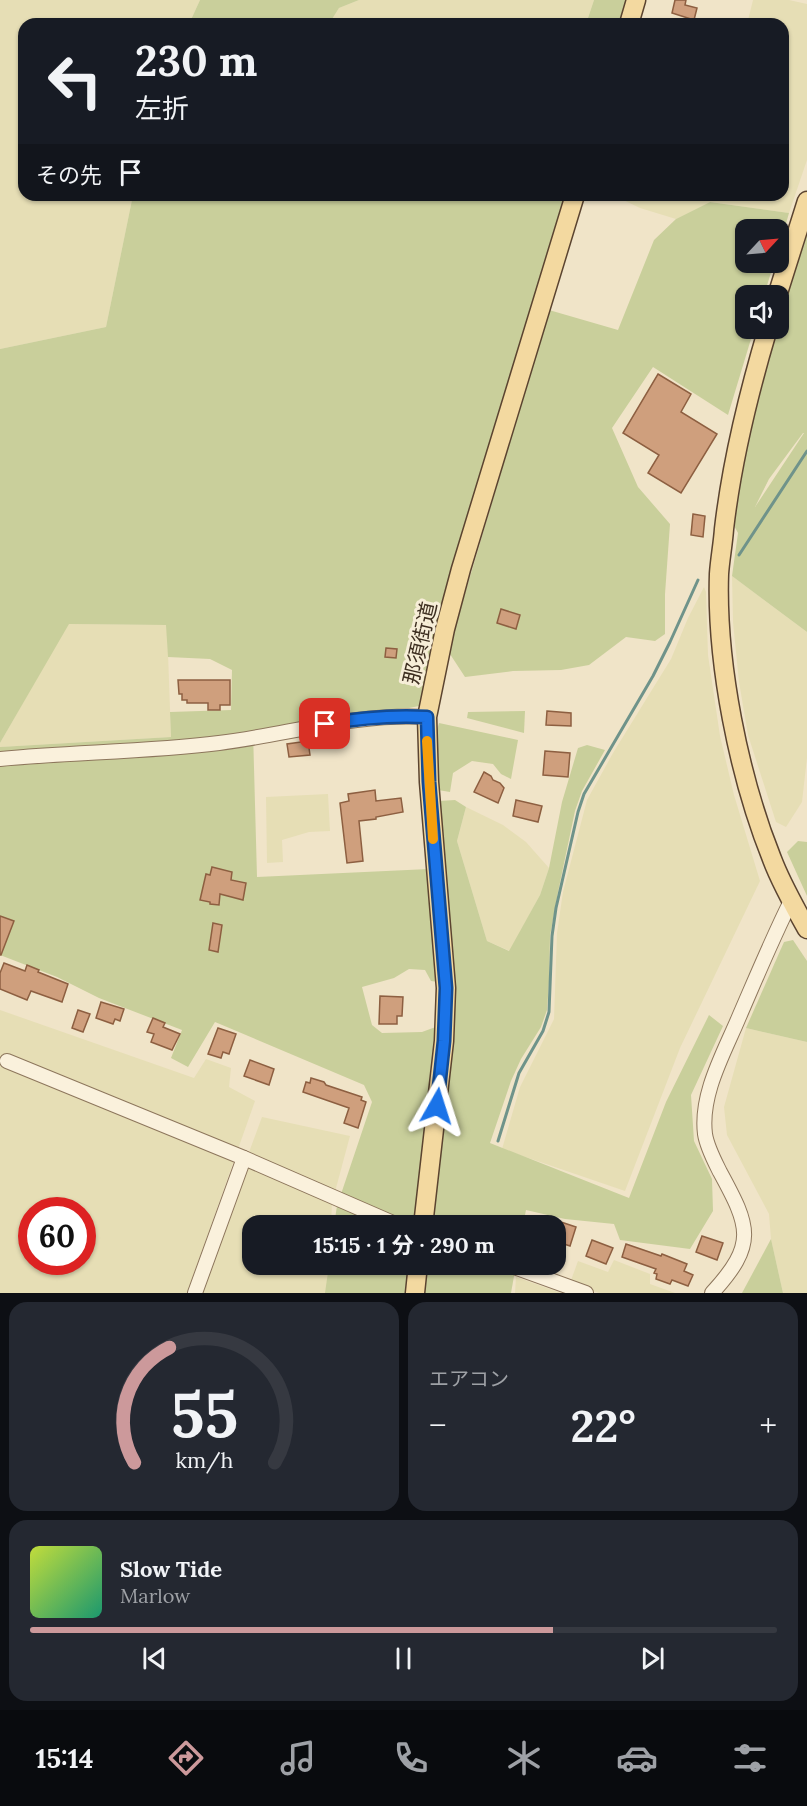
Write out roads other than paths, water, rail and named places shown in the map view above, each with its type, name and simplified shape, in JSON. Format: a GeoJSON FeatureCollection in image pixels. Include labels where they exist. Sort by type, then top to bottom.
{"type":"FeatureCollection","features":[{"type":"Feature","properties":{"kind":"main road"},"geometry":{"type":"LineString","coordinates":[[630,18],[636,0]]}},
{"type":"Feature","properties":{"kind":"main road","name":"那須街道"},"geometry":{"type":"LineString","coordinates":[[424,1215],[446,1016],[443,942],[429,782],[427,717],[445,629],[461,569],[574,201]]}},
{"type":"Feature","properties":{"kind":"main road"},"geometry":{"type":"LineString","coordinates":[[780,285],[807,201]]}},
{"type":"Feature","properties":{"kind":"main road"},"geometry":{"type":"LineString","coordinates":[[765,339],[739,436],[730,481],[719,574],[720,611],[726,686],[745,774],[768,850],[791,901],[807,928]]}},
{"type":"Feature","properties":{"kind":"main road"},"geometry":{"type":"LineString","coordinates":[[415,1293],[417,1275]]}},
{"type":"Feature","properties":{"kind":"street"},"geometry":{"type":"LineString","coordinates":[[0,759],[220,743],[356,719],[427,717]]}},
{"type":"Feature","properties":{"kind":"street"},"geometry":{"type":"LineString","coordinates":[[712,1293],[738,1261],[744,1243],[739,1206],[712,1157],[705,1136],[704,1114],[717,1069],[771,940],[791,901]]}},
{"type":"Feature","properties":{"kind":"street"},"geometry":{"type":"LineString","coordinates":[[8,1061],[244,1158],[375,1215]]}},
{"type":"Feature","properties":{"kind":"street"},"geometry":{"type":"LineString","coordinates":[[195,1293],[244,1158]]}},
{"type":"Feature","properties":{"kind":"street"},"geometry":{"type":"LineString","coordinates":[[536,1275],[586,1293]]}},
{"type":"Feature","properties":{"kind":"waterway"},"geometry":{"type":"LineString","coordinates":[[739,555],[807,451]]}},
{"type":"Feature","properties":{"kind":"waterway"},"geometry":{"type":"LineString","coordinates":[[498,1141],[519,1073],[543,1031],[549,1012],[552,936],[556,908],[584,794],[653,676],[698,580]]}}]}
